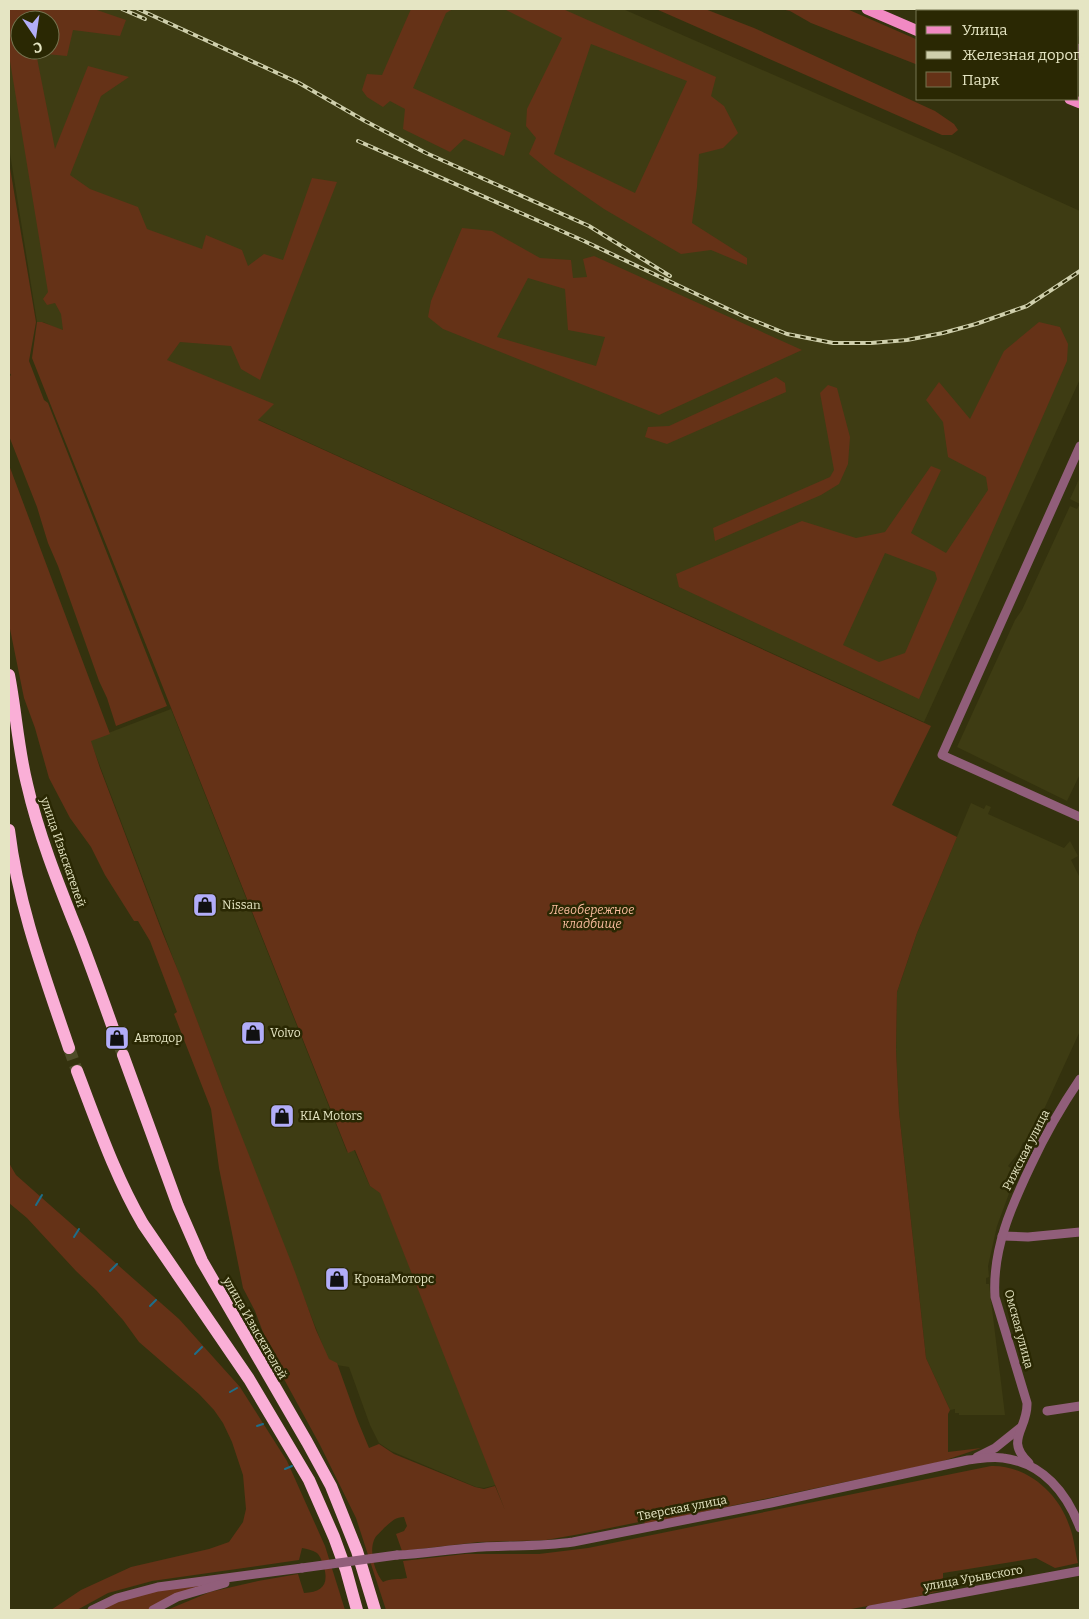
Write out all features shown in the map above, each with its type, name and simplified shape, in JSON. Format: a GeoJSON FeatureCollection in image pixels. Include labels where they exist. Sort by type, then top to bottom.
{"type":"FeatureCollection","features":[{"type":"Feature","properties":{"kind":"highway","name":"улица Изыскателей"},"geometry":{"type":"LineString","coordinates":[[9,675],[24,769],[33,808],[54,875],[114,1031]]}},
{"type":"Feature","properties":{"kind":"highway"},"geometry":{"type":"LineString","coordinates":[[9,830],[15,868],[26,914],[45,979],[69,1048]]}},
{"type":"Feature","properties":{"kind":"highway","name":"улица Изыскателей"},"geometry":{"type":"LineString","coordinates":[[123,1055],[178,1206],[202,1262],[328,1480],[354,1542],[375,1610]]}},
{"type":"Feature","properties":{"kind":"highway"},"geometry":{"type":"LineString","coordinates":[[78,1071],[112,1162],[131,1203],[143,1224],[249,1379],[309,1480],[334,1537],[346,1570],[357,1610]]}},
{"type":"Feature","properties":{"kind":"main road"},"geometry":{"type":"LineString","coordinates":[[867,9],[916,30]]}},
{"type":"Feature","properties":{"kind":"main road"},"geometry":{"type":"LineString","coordinates":[[886,9],[916,22]]}},
{"type":"Feature","properties":{"kind":"street"},"geometry":{"type":"LineString","coordinates":[[1080,446],[942,756],[1080,817]]}},
{"type":"Feature","properties":{"kind":"street","name":"Рижская улица"},"geometry":{"type":"LineString","coordinates":[[1002,1236],[1016,1197],[1038,1151],[1062,1105],[1080,1079]]}},
{"type":"Feature","properties":{"kind":"street"},"geometry":{"type":"LineString","coordinates":[[1002,1236],[1028,1237],[1080,1232]]}},
{"type":"Feature","properties":{"kind":"street","name":"Омская улица"},"geometry":{"type":"LineString","coordinates":[[1002,1236],[996,1263],[995,1297],[1027,1404],[1026,1417],[1020,1427],[1017,1446],[1021,1454],[1034,1468]]}},
{"type":"Feature","properties":{"kind":"street"},"geometry":{"type":"LineString","coordinates":[[1047,1411],[1080,1406]]}},
{"type":"Feature","properties":{"kind":"street"},"geometry":{"type":"LineString","coordinates":[[968,1460],[995,1448],[1020,1427]]}},
{"type":"Feature","properties":{"kind":"street"},"geometry":{"type":"LineString","coordinates":[[968,1460],[1003,1458],[1021,1462],[1034,1468],[1052,1481],[1063,1493],[1080,1528]]}},
{"type":"Feature","properties":{"kind":"street","name":"Тверская улица"},"geometry":{"type":"LineString","coordinates":[[302,1568],[397,1555],[471,1548],[545,1546],[573,1542],[968,1460]]}},
{"type":"Feature","properties":{"kind":"street"},"geometry":{"type":"LineString","coordinates":[[92,1610],[123,1596],[158,1587],[302,1568]]}},
{"type":"Feature","properties":{"kind":"street"},"geometry":{"type":"LineString","coordinates":[[153,1610],[177,1597],[207,1587],[239,1579],[302,1568]]}},
{"type":"Feature","properties":{"kind":"street","name":"улица Урывского"},"geometry":{"type":"LineString","coordinates":[[870,1610],[1080,1571]]}},
{"type":"Feature","properties":{"kind":"shaded area"},"geometry":{"type":"Polygon","coordinates":[[[9,9],[623,9],[1080,211],[1080,379],[924,722],[43,322],[37,322],[9,147],[9,9]]]}},
{"type":"Feature","properties":{"kind":"shaded area"},"geometry":{"type":"Polygon","coordinates":[[[965,9],[1080,9],[1080,32],[1079,35],[1079,10],[965,9]]]}},
{"type":"Feature","properties":{"kind":"shaded area"},"geometry":{"type":"Polygon","coordinates":[[[1080,477],[1080,504],[1070,499],[1080,477]]]}},
{"type":"Feature","properties":{"kind":"shaded area"},"geometry":{"type":"Polygon","coordinates":[[[1080,504],[1080,774],[1067,801],[957,747],[1070,506],[1077,509],[1080,504]]]}},
{"type":"Feature","properties":{"kind":"shaded area"},"geometry":{"type":"Polygon","coordinates":[[[171,709],[347,1152],[354,1150],[370,1186],[380,1192],[496,1485],[484,1488],[476,1487],[391,1451],[379,1443],[370,1425],[349,1367],[330,1364],[261,1189],[90,740],[171,709]]]}},
{"type":"Feature","properties":{"kind":"shaded area"},"geometry":{"type":"Polygon","coordinates":[[[971,803],[984,809],[986,805],[991,807],[988,814],[1064,848],[1070,841],[1078,856],[1071,860],[1080,878],[1080,1031],[1028,1144],[1023,1142],[1019,1152],[1008,1166],[1014,1171],[1010,1178],[1014,1180],[997,1226],[988,1266],[989,1277],[986,1278],[986,1284],[989,1284],[1005,1415],[959,1415],[959,1413],[955,1413],[955,1409],[950,1410],[926,1358],[899,1112],[896,1050],[897,992],[917,933],[971,803]]]}},
{"type":"Feature","properties":{"kind":"green space","name":"Левобережное кладбище"},"geometry":{"type":"Polygon","coordinates":[[[9,9],[94,9],[126,20],[120,36],[73,30],[67,56],[60,55],[60,10],[10,10],[10,60],[37,60],[55,149],[88,66],[129,77],[101,96],[70,175],[90,189],[138,207],[147,229],[202,249],[206,235],[242,250],[248,266],[264,254],[283,260],[312,178],[337,182],[260,380],[241,369],[231,346],[180,342],[167,360],[274,404],[258,420],[931,726],[892,805],[957,837],[917,933],[897,992],[896,1050],[899,1112],[926,1358],[950,1410],[948,1414],[948,1452],[981,1448],[940,1462],[645,1524],[644,1521],[546,1540],[479,1542],[402,1551],[396,1534],[404,1531],[407,1526],[404,1517],[401,1517],[389,1524],[374,1540],[372,1550],[375,1568],[383,1582],[407,1578],[403,1561],[465,1554],[539,1554],[588,1548],[991,1466],[1016,1470],[1039,1483],[1049,1492],[1064,1513],[1069,1525],[1078,1563],[1055,1568],[1036,1558],[943,1573],[943,1590],[846,1610],[386,1610],[356,1518],[320,1445],[273,1359],[255,1311],[243,1288],[219,1168],[211,1109],[174,1014],[177,1012],[150,941],[138,921],[134,921],[105,875],[91,847],[70,818],[49,778],[35,728],[24,698],[9,624],[9,465],[110,734],[91,741],[100,768],[316,1330],[329,1359],[337,1363],[369,1448],[379,1444],[394,1454],[475,1487],[484,1489],[495,1486],[505,1510],[380,1193],[370,1186],[355,1150],[348,1153],[32,358],[37,322],[63,330],[61,314],[55,303],[47,305],[43,299],[48,292],[9,55],[9,9]]]}},
{"type":"Feature","properties":{"kind":"green space"},"geometry":{"type":"Polygon","coordinates":[[[411,9],[453,9],[446,13],[413,88],[511,133],[504,156],[464,139],[450,152],[403,129],[405,109],[390,101],[383,107],[367,97],[362,90],[367,74],[382,75],[411,9]]]}},
{"type":"Feature","properties":{"kind":"green space"},"geometry":{"type":"Polygon","coordinates":[[[504,9],[563,9],[716,77],[711,96],[724,106],[738,133],[723,148],[699,154],[692,223],[747,258],[747,265],[711,250],[681,254],[604,209],[552,173],[529,154],[536,138],[526,126],[527,109],[562,38],[504,9]],[[591,44],[554,154],[635,193],[687,81],[591,44]]]}},
{"type":"Feature","properties":{"kind":"green space"},"geometry":{"type":"Polygon","coordinates":[[[656,9],[705,9],[754,28],[935,111],[954,124],[958,130],[952,135],[942,135],[656,9]]]}},
{"type":"Feature","properties":{"kind":"green space"},"geometry":{"type":"Polygon","coordinates":[[[781,9],[847,9],[916,39],[916,64],[811,23],[790,11],[781,9]]]}},
{"type":"Feature","properties":{"kind":"green space"},"geometry":{"type":"Polygon","coordinates":[[[9,162],[36,322],[29,361],[44,400],[48,403],[167,706],[116,726],[48,543],[37,507],[9,436],[9,377],[11,375],[9,372],[9,162]]]}},
{"type":"Feature","properties":{"kind":"green space"},"geometry":{"type":"Polygon","coordinates":[[[462,228],[492,231],[540,258],[571,260],[573,278],[587,277],[583,259],[594,256],[802,350],[659,415],[443,329],[428,317],[431,301],[462,228]],[[528,278],[497,337],[596,366],[605,337],[568,330],[565,289],[528,278]]]}},
{"type":"Feature","properties":{"kind":"green space"},"geometry":{"type":"Polygon","coordinates":[[[1039,322],[1060,327],[1068,344],[1067,361],[919,699],[679,587],[676,574],[802,521],[856,538],[885,532],[931,466],[941,470],[911,533],[946,553],[988,490],[986,477],[948,457],[943,422],[926,400],[939,382],[970,419],[1004,351],[1039,322]],[[885,553],[843,645],[879,662],[905,653],[937,579],[935,572],[885,553]]]}},
{"type":"Feature","properties":{"kind":"green space"},"geometry":{"type":"Polygon","coordinates":[[[776,377],[785,383],[786,392],[667,444],[645,437],[648,427],[669,426],[776,377]]]}},
{"type":"Feature","properties":{"kind":"green space"},"geometry":{"type":"Polygon","coordinates":[[[828,385],[837,388],[850,437],[848,464],[839,484],[821,495],[715,541],[713,528],[830,477],[834,470],[820,393],[828,385]]]}},
{"type":"Feature","properties":{"kind":"green space"},"geometry":{"type":"Polygon","coordinates":[[[9,1163],[16,1175],[179,1319],[240,1387],[287,1461],[325,1546],[345,1610],[167,1610],[210,1592],[298,1574],[304,1593],[320,1589],[326,1579],[324,1567],[317,1553],[302,1548],[299,1560],[152,1581],[108,1593],[77,1610],[51,1610],[81,1590],[131,1567],[209,1549],[229,1542],[243,1522],[246,1509],[243,1475],[232,1442],[214,1410],[199,1394],[139,1342],[123,1320],[96,1290],[27,1218],[9,1203],[9,1163]]]}},
{"type":"Feature","properties":{"kind":"green space"},"geometry":{"type":"Polygon","coordinates":[[[205,1584],[148,1610],[97,1610],[155,1590],[205,1584]]]}},
{"type":"Feature","properties":{"kind":"waterway"},"geometry":{"type":"LineString","coordinates":[[36,1205],[42,1195]]}},
{"type":"Feature","properties":{"kind":"waterway"},"geometry":{"type":"LineString","coordinates":[[74,1237],[79,1229]]}},
{"type":"Feature","properties":{"kind":"waterway"},"geometry":{"type":"LineString","coordinates":[[110,1271],[117,1264]]}},
{"type":"Feature","properties":{"kind":"waterway"},"geometry":{"type":"LineString","coordinates":[[150,1306],[156,1300]]}},
{"type":"Feature","properties":{"kind":"waterway"},"geometry":{"type":"LineString","coordinates":[[195,1354],[202,1347]]}},
{"type":"Feature","properties":{"kind":"waterway"},"geometry":{"type":"LineString","coordinates":[[230,1392],[237,1388]]}},
{"type":"Feature","properties":{"kind":"waterway"},"geometry":{"type":"LineString","coordinates":[[257,1426],[263,1424]]}},
{"type":"Feature","properties":{"kind":"waterway"},"geometry":{"type":"LineString","coordinates":[[285,1469],[292,1466]]}},
{"type":"Feature","properties":{"kind":"tunnel"},"geometry":{"type":"LineString","coordinates":[[114,1031],[123,1055]]}},
{"type":"Feature","properties":{"kind":"tunnel"},"geometry":{"type":"LineString","coordinates":[[69,1048],[77,1071]]}},
{"type":"Feature","properties":{"kind":"railway"},"geometry":{"type":"LineString","coordinates":[[122,9],[145,19]]}},
{"type":"Feature","properties":{"kind":"railway"},"geometry":{"type":"LineString","coordinates":[[138,9],[299,83],[426,153],[589,226],[670,276]]}},
{"type":"Feature","properties":{"kind":"railway"},"geometry":{"type":"LineString","coordinates":[[358,141],[584,241],[745,317],[787,334],[833,343],[871,343],[907,340],[976,324],[1027,306],[1080,271]]}},
{"type":"Feature","properties":{"kind":"place","name":"Nissan"},"geometry":{"type":"Point","coordinates":[205,905]}},
{"type":"Feature","properties":{"kind":"place","name":"Volvo"},"geometry":{"type":"Point","coordinates":[253,1033]}},
{"type":"Feature","properties":{"kind":"place","name":"Автодор"},"geometry":{"type":"Point","coordinates":[117,1038]}},
{"type":"Feature","properties":{"kind":"place","name":"KIA Motors"},"geometry":{"type":"Point","coordinates":[282,1116]}},
{"type":"Feature","properties":{"kind":"place","name":"КронаМоторс"},"geometry":{"type":"Point","coordinates":[337,1279]}}]}
